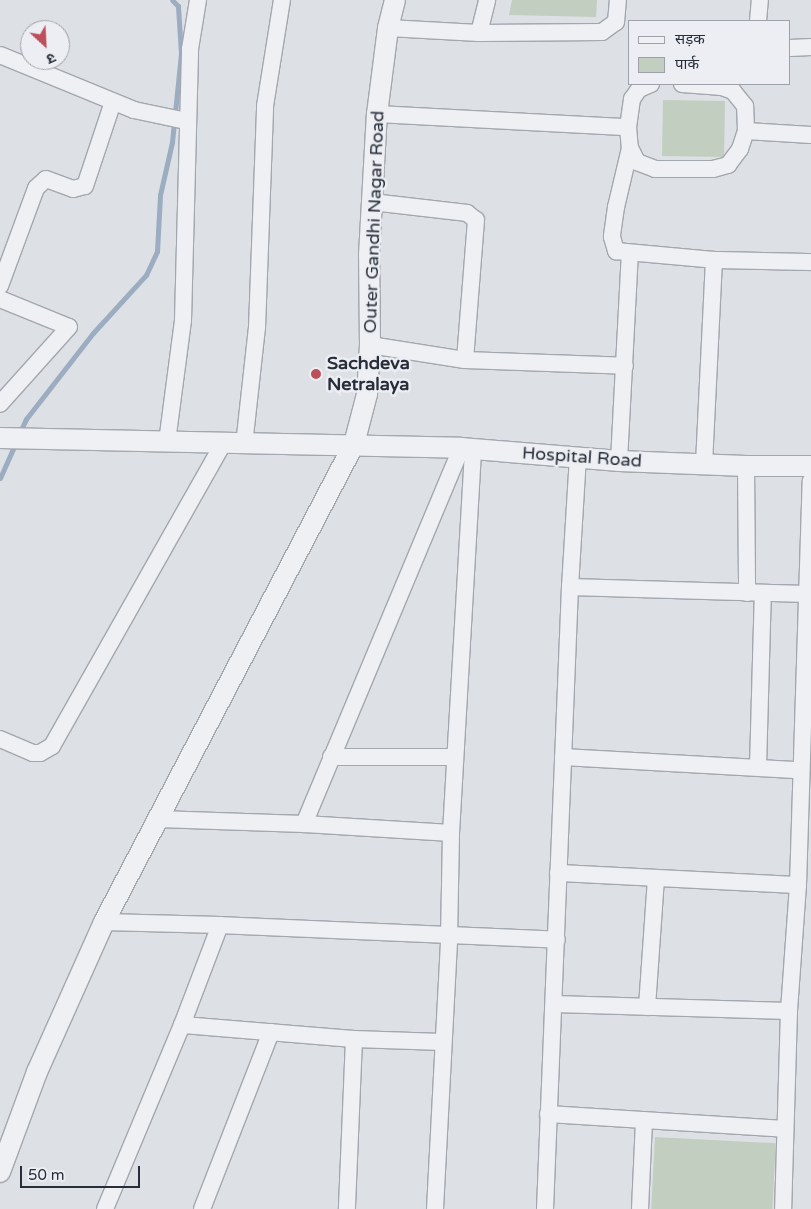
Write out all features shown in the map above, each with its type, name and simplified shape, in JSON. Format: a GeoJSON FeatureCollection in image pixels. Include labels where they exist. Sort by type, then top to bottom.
{"type":"FeatureCollection","features":[{"type":"Feature","properties":{"kind":"street"},"geometry":{"type":"LineString","coordinates":[[167,442],[183,320],[183,121],[190,49],[198,0]]}},
{"type":"Feature","properties":{"kind":"street"},"geometry":{"type":"LineString","coordinates":[[244,445],[257,328],[265,106],[282,0]]}},
{"type":"Feature","properties":{"kind":"street","name":"Outer Gandhi Nagar Road"},"geometry":{"type":"LineString","coordinates":[[0,1172],[37,1072],[104,922],[354,444],[367,394],[370,345],[372,202],[377,114],[388,28],[395,0]]}},
{"type":"Feature","properties":{"kind":"street"},"geometry":{"type":"LineString","coordinates":[[479,33],[487,0]]}},
{"type":"Feature","properties":{"kind":"street"},"geometry":{"type":"LineString","coordinates":[[388,28],[479,33],[602,32],[616,22],[618,0]]}},
{"type":"Feature","properties":{"kind":"street"},"geometry":{"type":"LineString","coordinates":[[758,20],[760,0]]}},
{"type":"Feature","properties":{"kind":"street"},"geometry":{"type":"LineString","coordinates":[[791,48],[811,47]]}},
{"type":"Feature","properties":{"kind":"street"},"geometry":{"type":"LineString","coordinates":[[0,56],[154,117],[183,121]]}},
{"type":"Feature","properties":{"kind":"street"},"geometry":{"type":"LineString","coordinates":[[648,85],[639,89],[632,99],[628,127],[630,148],[618,195],[612,237],[616,251],[630,254],[714,260],[811,262]]}},
{"type":"Feature","properties":{"kind":"street"},"geometry":{"type":"LineString","coordinates":[[630,148],[637,162],[655,169],[713,169],[728,164],[736,156],[746,130],[745,106],[733,91],[722,87],[695,85]]}},
{"type":"Feature","properties":{"kind":"street"},"geometry":{"type":"LineString","coordinates":[[0,286],[36,188],[46,179],[73,189],[85,186],[113,102]]}},
{"type":"Feature","properties":{"kind":"street"},"geometry":{"type":"LineString","coordinates":[[377,114],[628,127]]}},
{"type":"Feature","properties":{"kind":"street"},"geometry":{"type":"LineString","coordinates":[[746,130],[811,135]]}},
{"type":"Feature","properties":{"kind":"street"},"geometry":{"type":"LineString","coordinates":[[372,202],[467,213],[476,220],[465,360]]}},
{"type":"Feature","properties":{"kind":"street"},"geometry":{"type":"LineString","coordinates":[[619,460],[630,254]]}},
{"type":"Feature","properties":{"kind":"street"},"geometry":{"type":"LineString","coordinates":[[704,464],[714,260]]}},
{"type":"Feature","properties":{"kind":"street"},"geometry":{"type":"LineString","coordinates":[[0,299],[69,327],[0,404]]}},
{"type":"Feature","properties":{"kind":"street"},"geometry":{"type":"LineString","coordinates":[[370,345],[465,360],[625,366]]}},
{"type":"Feature","properties":{"kind":"street","name":"Hospital Road"},"geometry":{"type":"LineString","coordinates":[[0,438],[222,445],[354,444],[467,448],[619,460],[746,466],[811,466]]}},
{"type":"Feature","properties":{"kind":"street"},"geometry":{"type":"LineString","coordinates":[[0,740],[33,753],[40,753],[52,746],[222,445]]}},
{"type":"Feature","properties":{"kind":"street"},"geometry":{"type":"LineString","coordinates":[[304,824],[467,448]]}},
{"type":"Feature","properties":{"kind":"street"},"geometry":{"type":"LineString","coordinates":[[435,1209],[442,1042],[449,938],[451,833],[467,448]]}},
{"type":"Feature","properties":{"kind":"street"},"geometry":{"type":"LineString","coordinates":[[545,1209],[570,587],[578,458]]}},
{"type":"Feature","properties":{"kind":"street"},"geometry":{"type":"LineString","coordinates":[[746,466],[755,593],[758,767]]}},
{"type":"Feature","properties":{"kind":"street"},"geometry":{"type":"LineString","coordinates":[[782,1209],[789,1011],[803,949],[798,885],[799,770],[811,481]]}},
{"type":"Feature","properties":{"kind":"street"},"geometry":{"type":"LineString","coordinates":[[570,587],[807,594]]}},
{"type":"Feature","properties":{"kind":"street"},"geometry":{"type":"LineString","coordinates":[[332,757],[455,757]]}},
{"type":"Feature","properties":{"kind":"street"},"geometry":{"type":"LineString","coordinates":[[564,757],[799,770]]}},
{"type":"Feature","properties":{"kind":"street"},"geometry":{"type":"LineString","coordinates":[[158,820],[304,824],[451,833]]}},
{"type":"Feature","properties":{"kind":"street"},"geometry":{"type":"LineString","coordinates":[[558,873],[798,885]]}},
{"type":"Feature","properties":{"kind":"street"},"geometry":{"type":"LineString","coordinates":[[647,1007],[656,878]]}},
{"type":"Feature","properties":{"kind":"street"},"geometry":{"type":"LineString","coordinates":[[104,922],[220,925],[449,938],[557,940]]}},
{"type":"Feature","properties":{"kind":"street"},"geometry":{"type":"LineString","coordinates":[[105,1209],[182,1025],[220,925]]}},
{"type":"Feature","properties":{"kind":"street"},"geometry":{"type":"LineString","coordinates":[[554,1004],[789,1011]]}},
{"type":"Feature","properties":{"kind":"street"},"geometry":{"type":"LineString","coordinates":[[182,1025],[354,1039],[442,1042]]}},
{"type":"Feature","properties":{"kind":"street"},"geometry":{"type":"LineString","coordinates":[[202,1209],[271,1032]]}},
{"type":"Feature","properties":{"kind":"street"},"geometry":{"type":"LineString","coordinates":[[347,1209],[354,1039]]}},
{"type":"Feature","properties":{"kind":"street"},"geometry":{"type":"LineString","coordinates":[[548,1114],[785,1128]]}},
{"type":"Feature","properties":{"kind":"street"},"geometry":{"type":"LineString","coordinates":[[640,1209],[644,1120]]}},
{"type":"Feature","properties":{"kind":"green space"},"geometry":{"type":"Polygon","coordinates":[[[512,0],[597,0],[596,17],[509,15],[512,0]]]}},
{"type":"Feature","properties":{"kind":"green space"},"geometry":{"type":"Polygon","coordinates":[[[663,100],[725,101],[724,157],[662,156],[663,100]]]}},
{"type":"Feature","properties":{"kind":"green space"},"geometry":{"type":"Polygon","coordinates":[[[655,1137],[776,1143],[772,1209],[651,1209],[655,1137]]]}},
{"type":"Feature","properties":{"kind":"waterway"},"geometry":{"type":"LineString","coordinates":[[19,434],[26,419],[93,333],[146,275],[157,251],[160,195],[172,142],[181,53],[178,6],[172,0]]}},
{"type":"Feature","properties":{"kind":"waterway"},"geometry":{"type":"LineString","coordinates":[[0,478],[16,442]]}},
{"type":"Feature","properties":{"kind":"place","name":"Sachdeva Netralaya"},"geometry":{"type":"Point","coordinates":[316,374]}}]}
